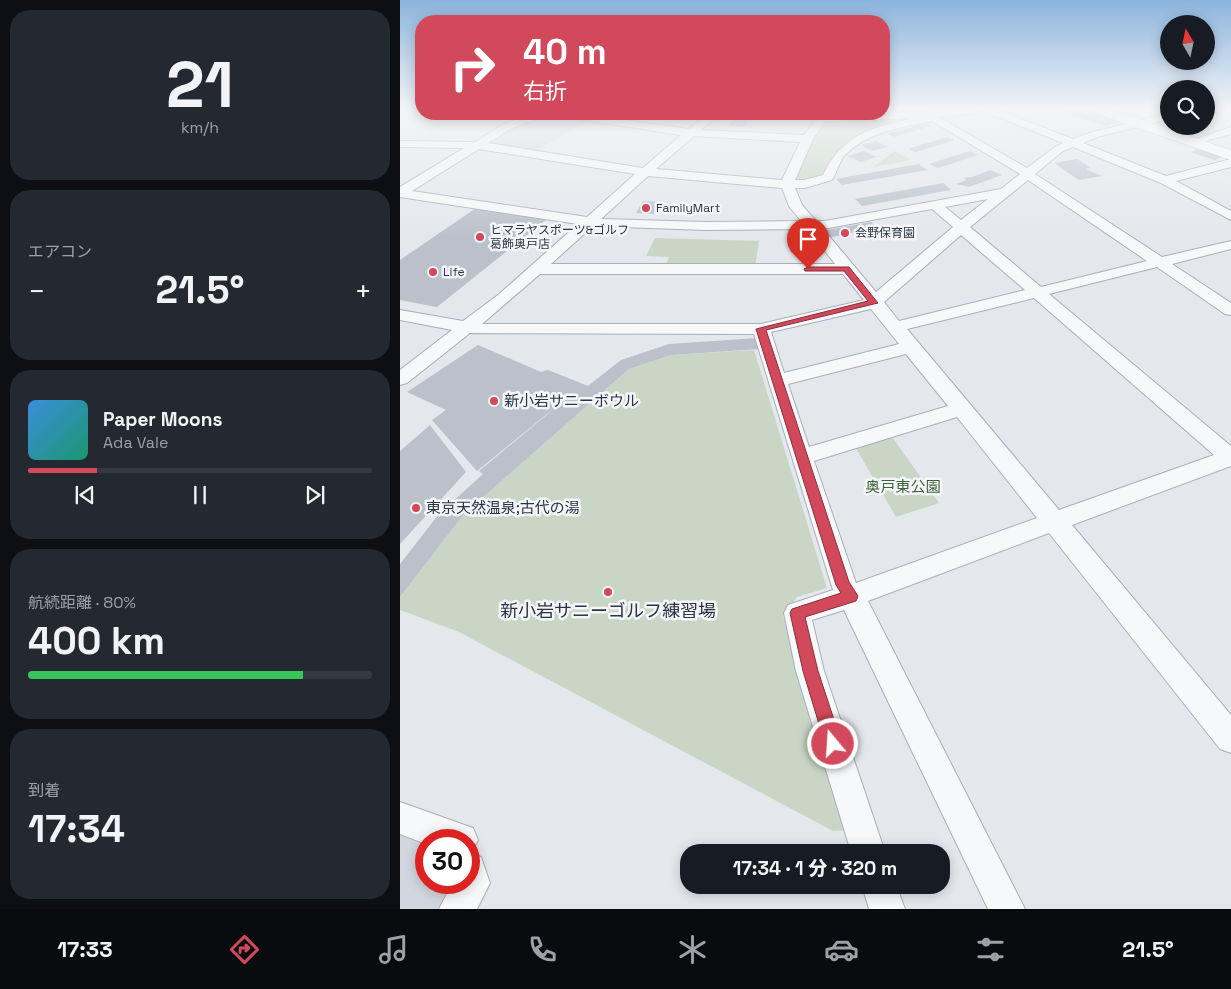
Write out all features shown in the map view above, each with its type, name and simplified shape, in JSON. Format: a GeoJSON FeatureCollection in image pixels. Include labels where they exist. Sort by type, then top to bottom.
{"type":"FeatureCollection","features":[{"type":"Feature","properties":{"kind":"street"},"geometry":{"type":"LineString","coordinates":[[400,193],[466,152]]}},
{"type":"Feature","properties":{"kind":"street"},"geometry":{"type":"LineString","coordinates":[[524,152],[645,172],[787,184],[810,183],[828,177],[842,152]]}},
{"type":"Feature","properties":{"kind":"street"},"geometry":{"type":"LineString","coordinates":[[400,379],[467,328],[668,152]]}},
{"type":"Feature","properties":{"kind":"street"},"geometry":{"type":"LineString","coordinates":[[801,152],[787,184],[796,206],[873,303],[1231,738]]}},
{"type":"Feature","properties":{"kind":"street"},"geometry":{"type":"LineString","coordinates":[[990,152],[1231,310]]}},
{"type":"Feature","properties":{"kind":"street"},"geometry":{"type":"LineString","coordinates":[[400,316],[467,328],[761,329],[873,303],[1004,192],[1056,152]]}},
{"type":"Feature","properties":{"kind":"street"},"geometry":{"type":"LineString","coordinates":[[1097,152],[1165,180],[1231,216]]}},
{"type":"Feature","properties":{"kind":"street"},"geometry":{"type":"LineString","coordinates":[[1165,180],[1231,163]]}},
{"type":"Feature","properties":{"kind":"street"},"geometry":{"type":"LineString","coordinates":[[400,193],[589,222],[706,226],[811,226],[1004,192]]}},
{"type":"Feature","properties":{"kind":"street"},"geometry":{"type":"LineString","coordinates":[[865,844],[810,671],[797,613],[851,596],[1053,521],[1231,458],[934,204]]}},
{"type":"Feature","properties":{"kind":"street"},"geometry":{"type":"LineString","coordinates":[[894,327],[1231,245]]}},
{"type":"Feature","properties":{"kind":"street"},"geometry":{"type":"LineString","coordinates":[[536,269],[846,269]]}},
{"type":"Feature","properties":{"kind":"street"},"geometry":{"type":"LineString","coordinates":[[761,329],[843,585],[851,596],[1007,909]]}},
{"type":"Feature","properties":{"kind":"street"},"geometry":{"type":"LineString","coordinates":[[777,381],[911,347]]}},
{"type":"Feature","properties":{"kind":"street"},"geometry":{"type":"LineString","coordinates":[[801,457],[962,410]]}},
{"type":"Feature","properties":{"kind":"street"},"geometry":{"type":"LineString","coordinates":[[400,818],[430,829]]}},
{"type":"Feature","properties":{"kind":"street"},"geometry":{"type":"LineString","coordinates":[[457,909],[466,894]]}},
{"type":"Feature","properties":{"kind":"street"},"geometry":{"type":"LineString","coordinates":[[882,894],[887,909]]}},
{"type":"Feature","properties":{"kind":"shaded area"},"geometry":{"type":"Polygon","coordinates":[[[400,827],[415,834],[415,894],[455,894],[447,909],[400,909],[400,827]]]}},
{"type":"Feature","properties":{"kind":"green space"},"geometry":{"type":"Polygon","coordinates":[[[807,152],[837,152],[822,175],[809,180],[794,180],[807,152]]]}},
{"type":"Feature","properties":{"kind":"green space"},"geometry":{"type":"Polygon","coordinates":[[[893,152],[898,152],[910,159],[908,161],[873,167],[893,152]]]}},
{"type":"Feature","properties":{"kind":"green space"},"geometry":{"type":"Polygon","coordinates":[[[655,238],[759,241],[755,267],[665,267],[669,257],[646,256],[655,238]]]}},
{"type":"Feature","properties":{"kind":"green space","name":"新小岩サニーゴルフ練習場"},"geometry":{"type":"Polygon","coordinates":[[[754,350],[827,588],[797,597],[783,616],[849,830],[833,831],[459,632],[400,610],[400,597],[464,514],[629,369],[671,355],[754,350]]]}},
{"type":"Feature","properties":{"kind":"green space","name":"奥戸東公園"},"geometry":{"type":"Polygon","coordinates":[[[890,434],[939,503],[896,517],[854,445],[890,434]]]}},
{"type":"Feature","properties":{"kind":"building"},"geometry":{"type":"Polygon","coordinates":[[[867,152],[877,157],[860,162],[848,156],[867,152]]]}},
{"type":"Feature","properties":{"kind":"building"},"geometry":{"type":"Polygon","coordinates":[[[966,152],[978,155],[938,168],[929,164],[966,152]]]}},
{"type":"Feature","properties":{"kind":"building"},"geometry":{"type":"Polygon","coordinates":[[[1191,152],[1208,152],[1222,157],[1215,160],[1191,152]]]}},
{"type":"Feature","properties":{"kind":"building"},"geometry":{"type":"Polygon","coordinates":[[[1077,159],[1091,168],[1085,169],[1102,176],[1079,180],[1054,163],[1077,159]]]}},
{"type":"Feature","properties":{"kind":"building"},"geometry":{"type":"Polygon","coordinates":[[[919,164],[927,170],[842,185],[836,179],[919,164]]]}},
{"type":"Feature","properties":{"kind":"building"},"geometry":{"type":"Polygon","coordinates":[[[990,170],[1002,175],[969,187],[956,184],[967,180],[963,178],[972,177],[990,170]]]}},
{"type":"Feature","properties":{"kind":"building"},"geometry":{"type":"Polygon","coordinates":[[[943,183],[951,190],[862,206],[855,199],[943,183]]]}},
{"type":"Feature","properties":{"kind":"building"},"geometry":{"type":"Polygon","coordinates":[[[643,201],[660,202],[654,214],[636,213],[643,201]]]}},
{"type":"Feature","properties":{"kind":"building"},"geometry":{"type":"Polygon","coordinates":[[[476,208],[547,219],[437,307],[400,300],[400,260],[476,208]]]}},
{"type":"Feature","properties":{"kind":"building"},"geometry":{"type":"Polygon","coordinates":[[[871,222],[877,228],[827,238],[821,231],[871,222]]]}},
{"type":"Feature","properties":{"kind":"building"},"geometry":{"type":"Polygon","coordinates":[[[758,338],[760,349],[671,355],[629,369],[464,514],[400,597],[400,564],[439,514],[483,474],[479,471],[579,388],[477,471],[432,420],[446,410],[407,392],[478,345],[541,372],[548,370],[588,386],[621,360],[669,344],[758,338]]]}},
{"type":"Feature","properties":{"kind":"building","name":"東京天然温泉;古代の湯"},"geometry":{"type":"Polygon","coordinates":[[[430,425],[466,472],[400,544],[400,451],[430,425]]]}},
{"type":"Feature","properties":{"kind":"place","name":"FamilyMart"},"geometry":{"type":"Point","coordinates":[646,208]}},
{"type":"Feature","properties":{"kind":"place","name":"会野保育園"},"geometry":{"type":"Point","coordinates":[845,233]}},
{"type":"Feature","properties":{"kind":"place","name":"ヒマラヤスポーツ&ゴルフ 葛飾奥戸店"},"geometry":{"type":"Point","coordinates":[480,237]}},
{"type":"Feature","properties":{"kind":"place","name":"Life"},"geometry":{"type":"Point","coordinates":[433,272]}},
{"type":"Feature","properties":{"kind":"place","name":"新小岩サニーボウル"},"geometry":{"type":"Point","coordinates":[494,401]}},
{"type":"Feature","properties":{"kind":"place","name":"東京天然温泉;古代の湯"},"geometry":{"type":"Point","coordinates":[416,508]}},
{"type":"Feature","properties":{"kind":"place","name":"新小岩サニーゴルフ練習場"},"geometry":{"type":"Point","coordinates":[608,592]}},
{"type":"Feature","properties":{"kind":"route"},"geometry":{"type":"LineString","coordinates":[[808,269],[846,269],[873,303],[761,329],[843,585],[851,596],[797,613],[810,671],[833,744]]}}]}
